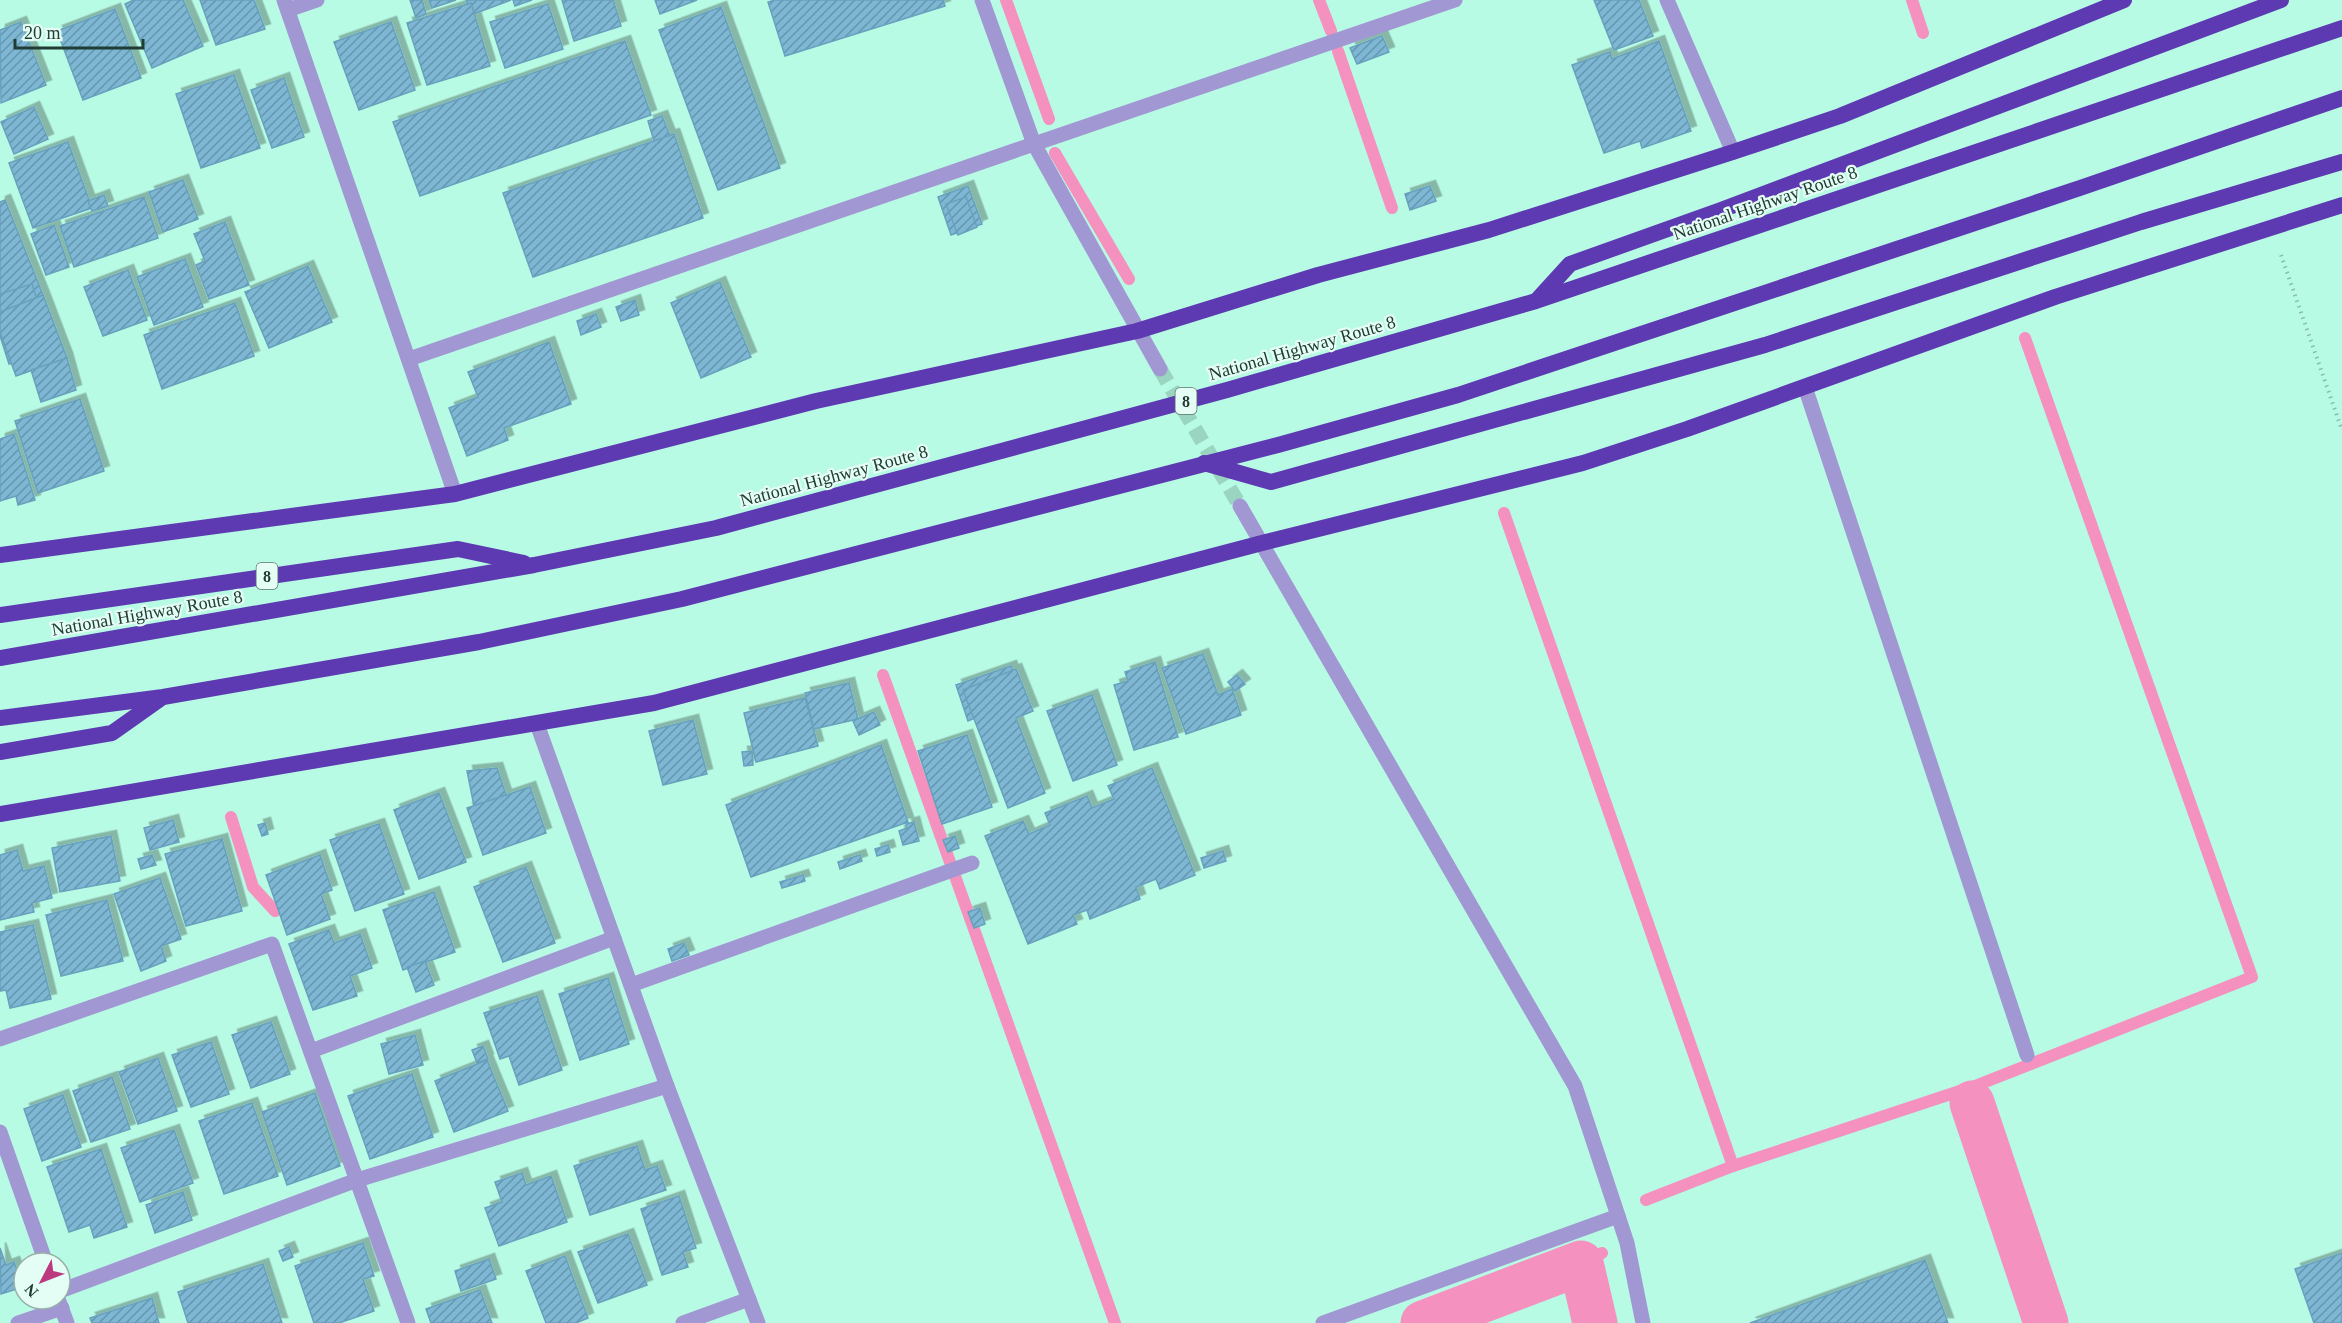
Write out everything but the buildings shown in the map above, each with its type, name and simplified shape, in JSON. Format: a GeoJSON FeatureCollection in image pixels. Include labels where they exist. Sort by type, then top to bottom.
{"type":"FeatureCollection","features":[{"type":"Feature","properties":{"kind":"highway"},"geometry":{"type":"LineString","coordinates":[[0,555],[455,494],[816,400],[1137,331],[1318,275],[1489,230],[1733,152],[1840,116],[2124,0]]}},
{"type":"Feature","properties":{"kind":"highway"},"geometry":{"type":"LineString","coordinates":[[1536,301],[1570,264],[1732,206],[2281,0]]}},
{"type":"Feature","properties":{"kind":"highway","name":"National Highway Route 8"},"geometry":{"type":"LineString","coordinates":[[0,658],[534,565],[728,525],[1227,390],[1536,301],[2342,28]]}},
{"type":"Feature","properties":{"kind":"highway"},"geometry":{"type":"LineString","coordinates":[[0,718],[163,697],[479,642],[682,599],[1278,445],[1458,395],[2080,188],[2342,98]]}},
{"type":"Feature","properties":{"kind":"highway"},"geometry":{"type":"LineString","coordinates":[[1204,463],[1271,482],[1765,345],[2141,222],[2342,162]]}},
{"type":"Feature","properties":{"kind":"highway"},"geometry":{"type":"LineString","coordinates":[[0,814],[654,703],[1262,543],[1583,463],[1805,387],[2055,297],[2342,205]]}},
{"type":"Feature","properties":{"kind":"highway","name":"8"},"geometry":{"type":"LineString","coordinates":[[0,615],[458,549],[534,565]]}},
{"type":"Feature","properties":{"kind":"highway"},"geometry":{"type":"LineString","coordinates":[[0,752],[112,733],[163,697]]}},
{"type":"Feature","properties":{"kind":"street"},"geometry":{"type":"LineString","coordinates":[[317,0],[286,5],[455,494]]}},
{"type":"Feature","properties":{"kind":"street"},"geometry":{"type":"LineString","coordinates":[[982,0],[1034,144],[1160,369]]}},
{"type":"Feature","properties":{"kind":"street"},"geometry":{"type":"LineString","coordinates":[[409,359],[1455,0]]}},
{"type":"Feature","properties":{"kind":"street"},"geometry":{"type":"LineString","coordinates":[[1667,0],[1733,152]]}},
{"type":"Feature","properties":{"kind":"street"},"geometry":{"type":"LineString","coordinates":[[1805,387],[2027,1055]]}},
{"type":"Feature","properties":{"kind":"street"},"geometry":{"type":"LineString","coordinates":[[1240,506],[1575,1086],[1627,1243],[1643,1323]]}},
{"type":"Feature","properties":{"kind":"street"},"geometry":{"type":"LineString","coordinates":[[537,724],[667,1086],[758,1323]]}},
{"type":"Feature","properties":{"kind":"street"},"geometry":{"type":"LineString","coordinates":[[631,986],[967,865]]}},
{"type":"Feature","properties":{"kind":"street"},"geometry":{"type":"LineString","coordinates":[[311,1051],[614,938]]}},
{"type":"Feature","properties":{"kind":"street"},"geometry":{"type":"LineString","coordinates":[[0,1039],[273,944],[408,1323]]}},
{"type":"Feature","properties":{"kind":"street"},"geometry":{"type":"LineString","coordinates":[[72,1287],[357,1180],[667,1086]]}},
{"type":"Feature","properties":{"kind":"street"},"geometry":{"type":"LineString","coordinates":[[0,1132],[5,1163],[41,1251]]}},
{"type":"Feature","properties":{"kind":"street"},"geometry":{"type":"LineString","coordinates":[[1323,1323],[1618,1216]]}},
{"type":"Feature","properties":{"kind":"street"},"geometry":{"type":"LineString","coordinates":[[683,1323],[749,1299]]}},
{"type":"Feature","properties":{"kind":"street"},"geometry":{"type":"LineString","coordinates":[[18,1323],[59,1311]]}},
{"type":"Feature","properties":{"kind":"path"},"geometry":{"type":"LineString","coordinates":[[2271,228],[2342,430]]}},
{"type":"Feature","properties":{"kind":"waterway"},"geometry":{"type":"LineString","coordinates":[[1006,0],[1049,119]]}},
{"type":"Feature","properties":{"kind":"waterway"},"geometry":{"type":"LineString","coordinates":[[1319,0],[1331,31]]}},
{"type":"Feature","properties":{"kind":"waterway"},"geometry":{"type":"LineString","coordinates":[[1912,0],[1923,33]]}},
{"type":"Feature","properties":{"kind":"waterway"},"geometry":{"type":"LineString","coordinates":[[1338,51],[1392,208]]}},
{"type":"Feature","properties":{"kind":"waterway"},"geometry":{"type":"LineString","coordinates":[[1055,153],[1129,279]]}},
{"type":"Feature","properties":{"kind":"waterway"},"geometry":{"type":"LineString","coordinates":[[1972,1103],[1975,1086],[2252,977],[2025,338]]}},
{"type":"Feature","properties":{"kind":"waterway"},"geometry":{"type":"LineString","coordinates":[[1504,513],[1733,1166]]}},
{"type":"Feature","properties":{"kind":"waterway"},"geometry":{"type":"LineString","coordinates":[[883,675],[1115,1323]]}},
{"type":"Feature","properties":{"kind":"waterway"},"geometry":{"type":"LineString","coordinates":[[231,817],[253,887],[275,911]]}},
{"type":"Feature","properties":{"kind":"waterway"},"geometry":{"type":"LineString","coordinates":[[1646,1200],[1733,1166],[1975,1086]]}},
{"type":"Feature","properties":{"kind":"waterway"},"geometry":{"type":"LineString","coordinates":[[1972,1103],[2046,1323]]}},
{"type":"Feature","properties":{"kind":"waterway"},"geometry":{"type":"LineString","coordinates":[[1581,1263],[1602,1253]]}},
{"type":"Feature","properties":{"kind":"waterway"},"geometry":{"type":"LineString","coordinates":[[1423,1323],[1581,1263],[1595,1323]]}},
{"type":"Feature","properties":{"kind":"tunnel"},"geometry":{"type":"LineString","coordinates":[[1160,369],[1240,506]]}}]}
